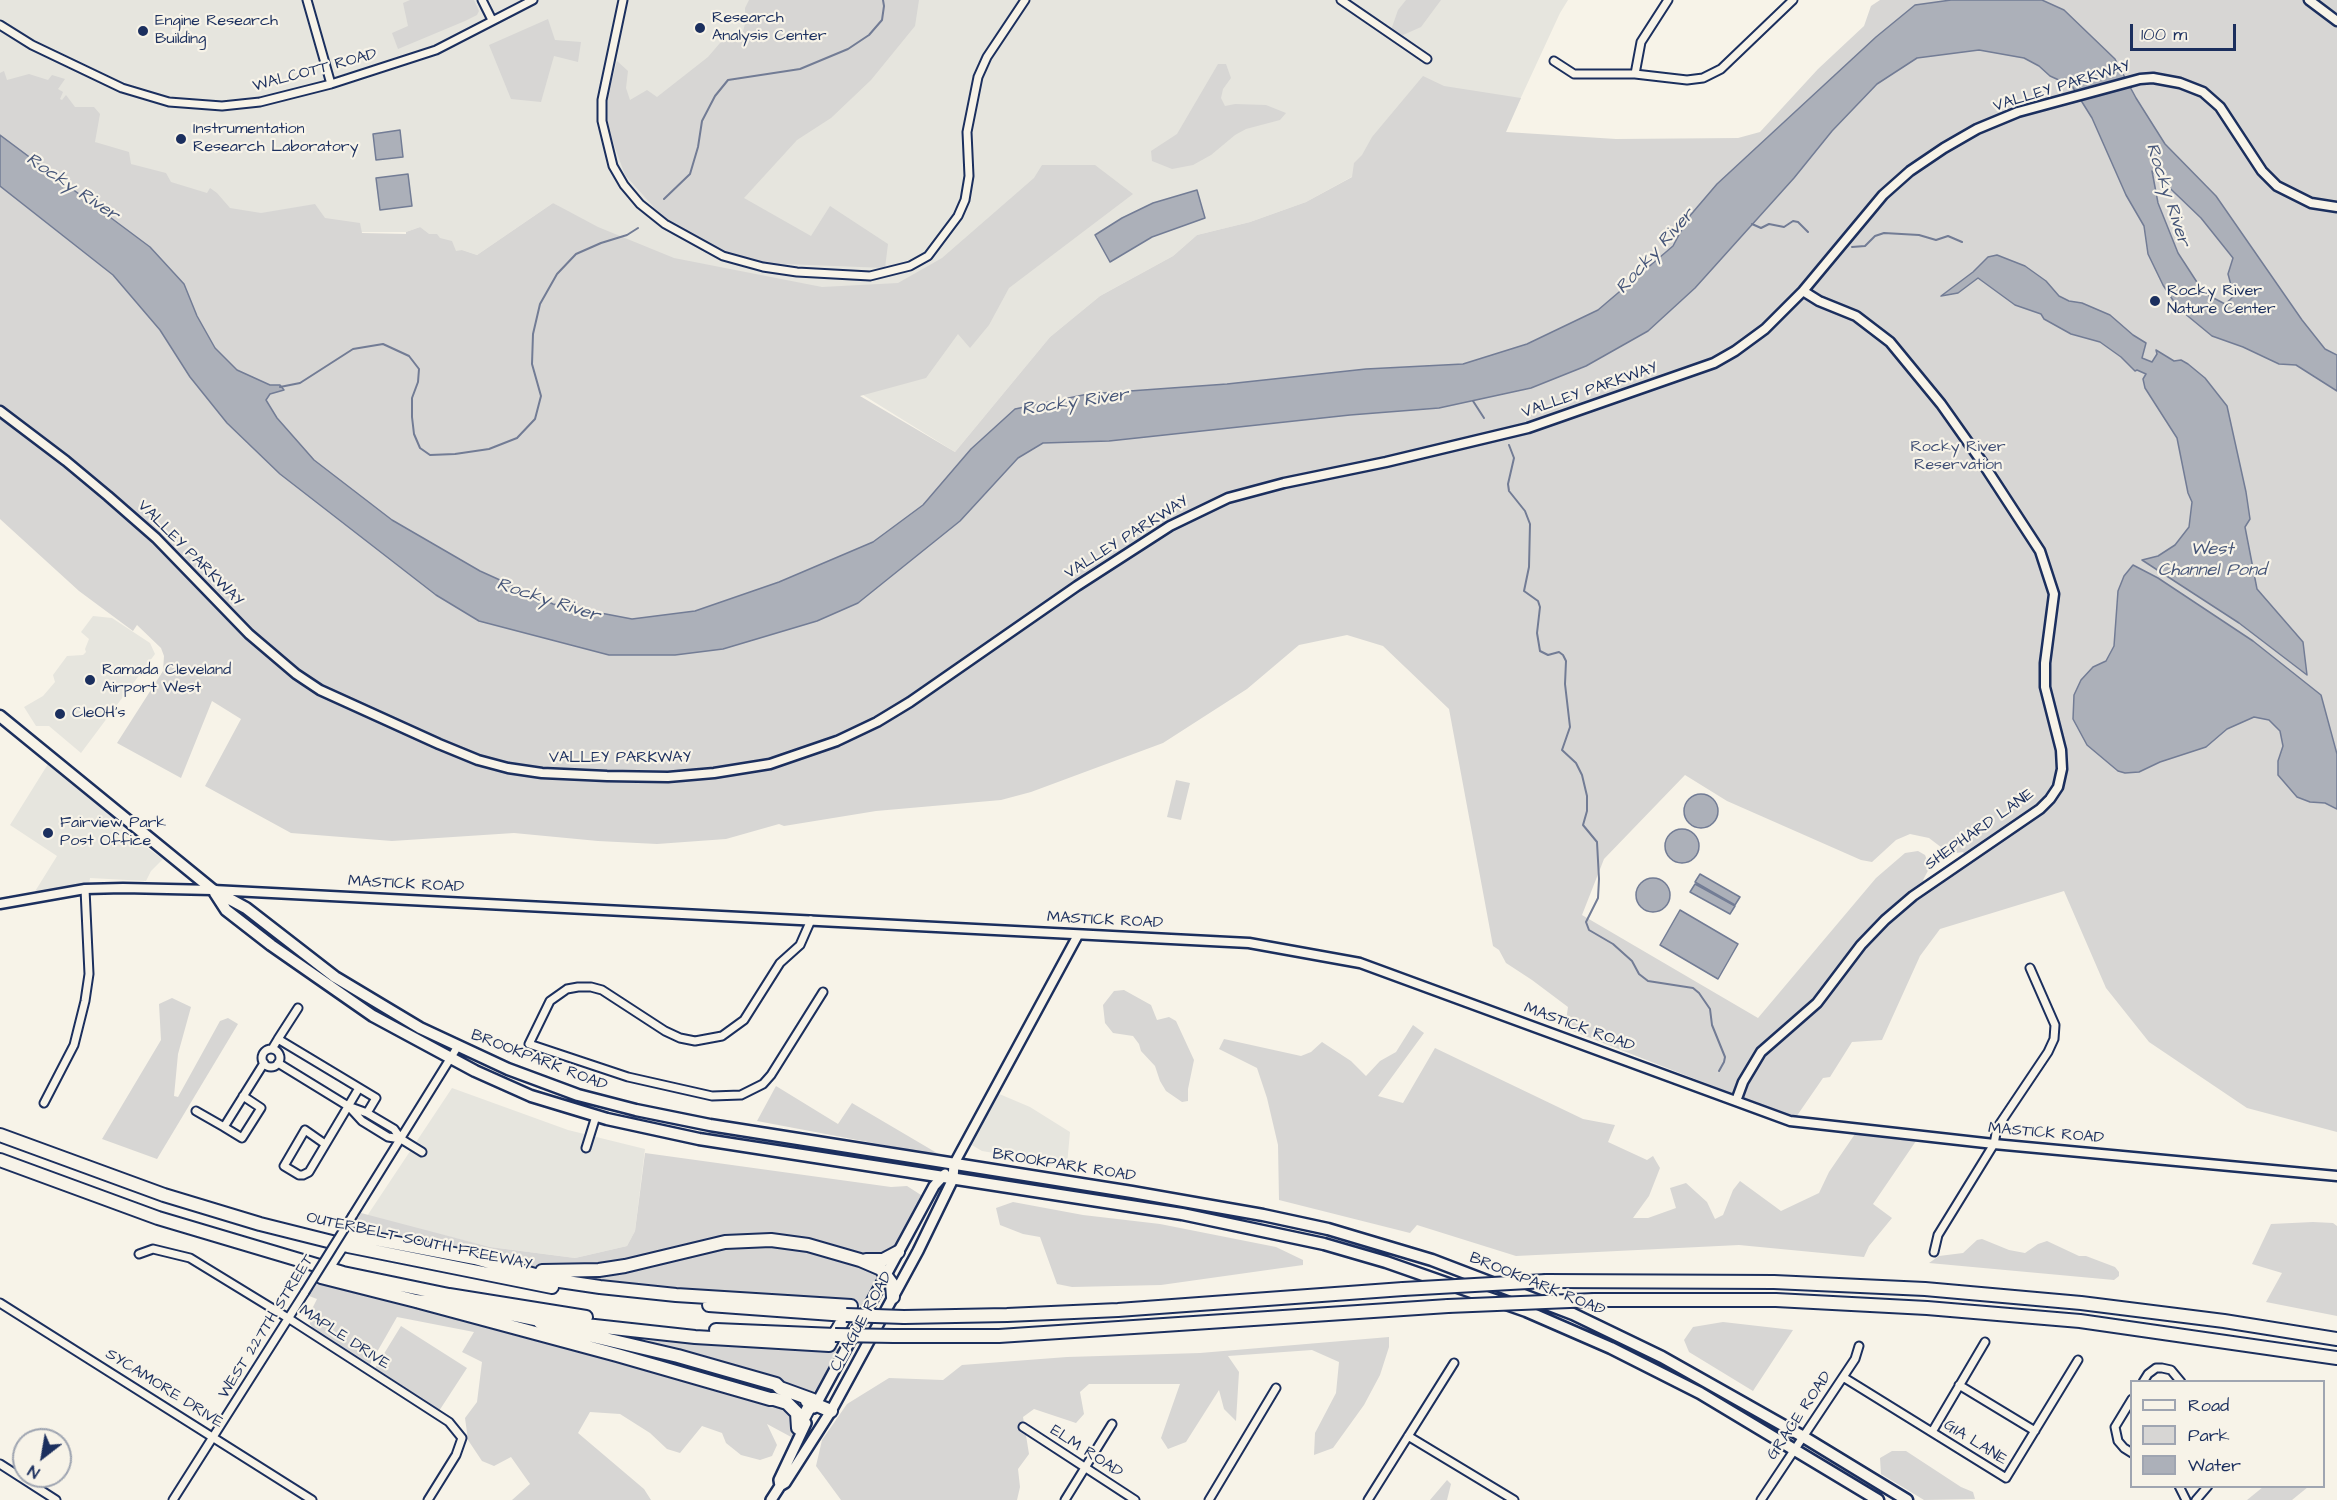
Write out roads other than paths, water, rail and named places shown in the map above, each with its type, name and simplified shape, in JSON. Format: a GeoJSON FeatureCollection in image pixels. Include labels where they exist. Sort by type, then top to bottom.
{"type":"FeatureCollection","features":[{"type":"Feature","properties":{"kind":"highway","name":"OUTERBELT SOUTH FREEWAY"},"geometry":{"type":"LineString","coordinates":[[0,1135],[164,1195],[260,1224],[348,1246],[578,1292],[693,1304],[846,1315],[1006,1316],[1118,1310],[1403,1288],[1546,1281],[1774,1282],[1926,1289],[2092,1304],[2224,1321],[2337,1339]]}},
{"type":"Feature","properties":{"kind":"highway"},"geometry":{"type":"LineString","coordinates":[[0,1160],[158,1218],[343,1273],[734,1377],[814,1403],[831,1411]]}},
{"type":"Feature","properties":{"kind":"highway"},"geometry":{"type":"LineString","coordinates":[[416,1301],[484,1309],[540,1320],[695,1337],[829,1345],[851,1306],[676,1295],[600,1287],[553,1280],[475,1258],[348,1234],[321,1277],[617,1355],[787,1403],[796,1413],[798,1428],[814,1403]]}},
{"type":"Feature","properties":{"kind":"highway"},"geometry":{"type":"LineString","coordinates":[[436,1264],[552,1272],[599,1270],[725,1242],[751,1239],[792,1242],[857,1259],[881,1269],[892,1284],[893,1297]]}},
{"type":"Feature","properties":{"kind":"highway"},"geometry":{"type":"LineString","coordinates":[[857,1259],[883,1260],[898,1252]]}},
{"type":"Feature","properties":{"kind":"highway"},"geometry":{"type":"LineString","coordinates":[[343,1273],[449,1295],[576,1316],[687,1329],[835,1335],[999,1336],[1448,1305],[1594,1300],[1776,1300],[1927,1308],[2079,1321],[2337,1358]]}},
{"type":"Feature","properties":{"kind":"highway"},"geometry":{"type":"LineString","coordinates":[[540,1320],[540,1322],[678,1356],[776,1384],[780,1388],[813,1400],[814,1403]]}},
{"type":"Feature","properties":{"kind":"main road","name":"BROOKPARK ROAD"},"geometry":{"type":"LineString","coordinates":[[0,716],[213,890],[246,908],[335,977],[420,1028],[508,1069],[578,1095],[636,1110],[710,1125],[1132,1191],[1263,1215],[1328,1229],[1432,1260],[1611,1331],[1713,1384],[1907,1500]]}},
{"type":"Feature","properties":{"kind":"main road","name":"BROOKPARK ROAD"},"geometry":{"type":"LineString","coordinates":[[213,890],[226,910],[373,1016],[452,1059],[531,1096],[596,1116],[699,1139],[1182,1215],[1324,1245],[1431,1276],[1526,1311],[1611,1348],[1700,1393],[1878,1500]]}},
{"type":"Feature","properties":{"kind":"main road","name":"CLAGUE ROAD"},"geometry":{"type":"LineString","coordinates":[[780,1486],[779,1480],[814,1403],[934,1186],[954,1164]]}},
{"type":"Feature","properties":{"kind":"main road","name":"CLAGUE ROAD"},"geometry":{"type":"LineString","coordinates":[[771,1500],[780,1486],[785,1483],[831,1411],[918,1251],[954,1179],[954,1164]]}},
{"type":"Feature","properties":{"kind":"street"},"geometry":{"type":"LineString","coordinates":[[307,0],[331,84]]}},
{"type":"Feature","properties":{"kind":"street"},"geometry":{"type":"LineString","coordinates":[[482,0],[492,20]]}},
{"type":"Feature","properties":{"kind":"street","name":"WALCOTT ROAD"},"geometry":{"type":"LineString","coordinates":[[0,25],[32,45],[122,88],[169,102],[222,106],[260,102],[331,84],[436,50],[533,0]]}},
{"type":"Feature","properties":{"kind":"street"},"geometry":{"type":"LineString","coordinates":[[623,0],[602,100],[602,120],[613,166],[624,185],[640,204],[665,224],[723,256],[763,267],[849,276],[870,276],[910,266],[928,256],[958,216],[965,200],[969,176],[967,132],[978,77],[987,57],[1025,0]]}},
{"type":"Feature","properties":{"kind":"street"},"geometry":{"type":"LineString","coordinates":[[1341,0],[1427,59]]}},
{"type":"Feature","properties":{"kind":"street"},"geometry":{"type":"LineString","coordinates":[[1635,74],[1641,42],[1668,0]]}},
{"type":"Feature","properties":{"kind":"street"},"geometry":{"type":"LineString","coordinates":[[1554,61],[1574,74],[1635,74],[1687,80],[1703,78],[1721,69],[1793,0]]}},
{"type":"Feature","properties":{"kind":"street"},"geometry":{"type":"LineString","coordinates":[[2309,0],[2337,21]]}},
{"type":"Feature","properties":{"kind":"street","name":"VALLEY PARKWAY"},"geometry":{"type":"LineString","coordinates":[[0,411],[66,461],[116,503],[156,538],[249,634],[296,674],[320,690],[439,744],[478,760],[508,768],[542,773],[668,777],[714,773],[770,764],[837,741],[877,722],[910,702],[1077,586],[1170,526],[1220,502],[1284,483],[1386,462],[1528,428],[1691,372],[1735,351],[1765,329],[1803,291],[1883,195],[1910,171],[1977,129],[2018,112],[2130,81],[2153,78],[2167,80],[2203,92],[2220,106],[2262,171],[2277,186],[2311,203],[2337,207]]}},
{"type":"Feature","properties":{"kind":"street","name":"SHEPHARD LANE"},"geometry":{"type":"LineString","coordinates":[[1736,1101],[1743,1082],[1761,1052],[1817,1003],[1861,945],[1885,920],[1913,896],[2040,809],[2058,787],[2062,769],[2061,750],[2044,687],[2054,594],[2040,552],[1955,423],[1890,342],[1856,316],[1819,301],[1803,291]]}},
{"type":"Feature","properties":{"kind":"street"},"geometry":{"type":"LineString","coordinates":[[44,1102],[74,1045],[85,1000],[89,974],[85,889]]}},
{"type":"Feature","properties":{"kind":"street","name":"MASTICK ROAD"},"geometry":{"type":"LineString","coordinates":[[0,904],[85,889],[213,890],[1249,943],[1360,963],[1791,1121],[1994,1144],[2337,1176]]}},
{"type":"Feature","properties":{"kind":"street"},"geometry":{"type":"LineString","coordinates":[[811,920],[800,945],[780,963],[744,1020],[722,1036],[695,1041],[680,1038],[602,990],[578,987],[567,989],[550,1001],[529,1044],[628,1077],[712,1096],[741,1095],[763,1084],[771,1075],[823,992]]}},
{"type":"Feature","properties":{"kind":"street","name":"CLAGUE ROAD"},"geometry":{"type":"LineString","coordinates":[[954,1164],[1078,935]]}},
{"type":"Feature","properties":{"kind":"street"},"geometry":{"type":"LineString","coordinates":[[1934,1252],[1938,1235],[1994,1144],[1997,1128],[2048,1052],[2054,1039],[2055,1025],[2030,968]]}},
{"type":"Feature","properties":{"kind":"street"},"geometry":{"type":"LineString","coordinates":[[272,1049],[298,1008]]}},
{"type":"Feature","properties":{"kind":"street"},"geometry":{"type":"LineString","coordinates":[[278,1038],[376,1098],[367,1113]]}},
{"type":"Feature","properties":{"kind":"street","name":"WEST 227TH STREET"},"geometry":{"type":"LineString","coordinates":[[173,1500],[452,1059],[458,1046]]}},
{"type":"Feature","properties":{"kind":"street"},"geometry":{"type":"LineString","coordinates":[[224,1127],[264,1063],[262,1055],[266,1050],[272,1049],[279,1053],[278,1063]]}},
{"type":"Feature","properties":{"kind":"street"},"geometry":{"type":"LineString","coordinates":[[264,1063],[271,1066],[278,1063]]}},
{"type":"Feature","properties":{"kind":"street"},"geometry":{"type":"LineString","coordinates":[[278,1063],[348,1106],[367,1113],[394,1129],[401,1139]]}},
{"type":"Feature","properties":{"kind":"street"},"geometry":{"type":"LineString","coordinates":[[325,1144],[305,1131],[284,1166],[303,1175],[309,1172],[359,1088]]}},
{"type":"Feature","properties":{"kind":"street"},"geometry":{"type":"LineString","coordinates":[[196,1111],[242,1138],[261,1108],[243,1096]]}},
{"type":"Feature","properties":{"kind":"street"},"geometry":{"type":"LineString","coordinates":[[348,1106],[362,1121],[388,1137],[401,1139],[422,1152]]}},
{"type":"Feature","properties":{"kind":"street"},"geometry":{"type":"LineString","coordinates":[[586,1148],[596,1116]]}},
{"type":"Feature","properties":{"kind":"street","name":"MAPLE DRIVE"},"geometry":{"type":"LineString","coordinates":[[139,1254],[153,1250],[190,1258],[449,1422],[462,1438],[456,1455],[428,1500]]}},
{"type":"Feature","properties":{"kind":"street","name":"SYCAMORE DRIVE"},"geometry":{"type":"LineString","coordinates":[[0,1303],[312,1500]]}},
{"type":"Feature","properties":{"kind":"street"},"geometry":{"type":"LineString","coordinates":[[1932,1432],[1985,1342]]}},
{"type":"Feature","properties":{"kind":"street","name":"GRACE ROAD"},"geometry":{"type":"LineString","coordinates":[[1761,1500],[1855,1359],[1859,1346]]}},
{"type":"Feature","properties":{"kind":"street","name":"GIA LANE"},"geometry":{"type":"LineString","coordinates":[[1843,1377],[2006,1478],[2078,1360]]}},
{"type":"Feature","properties":{"kind":"street"},"geometry":{"type":"LineString","coordinates":[[1368,1500],[1454,1363]]}},
{"type":"Feature","properties":{"kind":"street"},"geometry":{"type":"LineString","coordinates":[[2144,1380],[2156,1368],[2171,1370],[2179,1380]]}},
{"type":"Feature","properties":{"kind":"street"},"geometry":{"type":"LineString","coordinates":[[1959,1385],[2035,1431]]}},
{"type":"Feature","properties":{"kind":"street"},"geometry":{"type":"LineString","coordinates":[[1209,1500],[1276,1388]]}},
{"type":"Feature","properties":{"kind":"street"},"geometry":{"type":"LineString","coordinates":[[2130,1402],[2116,1423],[2115,1435],[2124,1448],[2130,1451]]}},
{"type":"Feature","properties":{"kind":"street"},"geometry":{"type":"LineString","coordinates":[[1065,1500],[1112,1424]]}},
{"type":"Feature","properties":{"kind":"street","name":"ELM ROAD"},"geometry":{"type":"LineString","coordinates":[[1023,1427],[1136,1500]]}},
{"type":"Feature","properties":{"kind":"street"},"geometry":{"type":"LineString","coordinates":[[1408,1436],[1514,1500]]}},
{"type":"Feature","properties":{"kind":"street"},"geometry":{"type":"LineString","coordinates":[[0,1464],[56,1500]]}},
{"type":"Feature","properties":{"kind":"street"},"geometry":{"type":"LineString","coordinates":[[2196,1500],[2206,1488]]}},
{"type":"Feature","properties":{"kind":"water","name":"Rocky River"},"geometry":{"type":"Polygon","coordinates":[[[1951,0],[2042,0],[2064,10],[2115,59],[2165,144],[2216,196],[2302,320],[2325,349],[2337,355],[2337,391],[2296,365],[2279,364],[2243,347],[2212,336],[2178,308],[2163,285],[2148,254],[2144,226],[2126,195],[2092,118],[2072,86],[2050,76],[2039,66],[2024,58],[1979,50],[1917,58],[1877,84],[1832,131],[1794,178],[1695,288],[1648,331],[1586,366],[1531,388],[1439,408],[1350,415],[1109,441],[1043,443],[1018,458],[960,521],[858,603],[817,621],[723,649],[675,655],[609,655],[479,621],[436,595],[280,474],[227,423],[190,377],[160,330],[113,275],[0,186],[0,135],[150,247],[184,284],[197,316],[215,348],[237,370],[270,385],[280,385],[284,390],[270,394],[266,400],[277,418],[314,460],[392,520],[480,571],[553,604],[632,619],[695,611],[779,582],[873,542],[923,505],[971,449],[1015,409],[1088,394],[1227,384],[1366,369],[1463,364],[1527,344],[1598,310],[1673,246],[1688,218],[1717,184],[1876,37],[1915,5],[1951,0]],[[2152,171],[2158,203],[2178,253],[2204,293],[2225,304],[2234,296],[2228,274],[2233,258],[2201,218],[2152,171]]]}},
{"type":"Feature","properties":{"kind":"water"},"geometry":{"type":"Polygon","coordinates":[[[400,130],[403,157],[376,160],[373,134],[400,130]]]}},
{"type":"Feature","properties":{"kind":"water"},"geometry":{"type":"Polygon","coordinates":[[[408,174],[412,206],[380,210],[376,178],[408,174]]]}},
{"type":"Feature","properties":{"kind":"water"},"geometry":{"type":"Polygon","coordinates":[[[1197,190],[1205,218],[1152,237],[1110,262],[1095,235],[1122,218],[1153,203],[1197,190]]]}},
{"type":"Feature","properties":{"kind":"water","name":"West Channel Pond"},"geometry":{"type":"Polygon","coordinates":[[[1997,255],[2025,266],[2046,281],[2059,296],[2110,315],[2146,343],[2142,358],[2152,362],[2157,354],[2156,350],[2174,361],[2181,360],[2188,364],[2205,378],[2227,406],[2246,492],[2250,519],[2245,527],[2257,589],[2303,642],[2307,675],[2239,623],[2142,560],[2158,556],[2175,545],[2189,527],[2192,502],[2188,493],[2177,438],[2145,388],[2143,379],[2146,374],[2135,371],[2121,357],[2100,342],[2071,334],[2044,319],[2041,314],[2015,305],[1978,278],[1958,293],[1941,296],[1973,272],[1988,257],[1997,255]]]}},
{"type":"Feature","properties":{"kind":"water"},"geometry":{"type":"Polygon","coordinates":[[[2133,565],[2158,578],[2253,641],[2321,695],[2337,754],[2337,809],[2325,803],[2310,802],[2297,797],[2278,775],[2278,761],[2283,746],[2280,731],[2269,720],[2254,717],[2227,729],[2206,747],[2160,762],[2139,772],[2118,771],[2087,745],[2073,719],[2074,695],[2081,680],[2093,667],[2106,661],[2114,646],[2118,591],[2124,576],[2133,565]]]}},
{"type":"Feature","properties":{"kind":"water"},"geometry":{"type":"Polygon","coordinates":[[[1701,794],[1713,799],[1718,811],[1713,823],[1701,828],[1689,823],[1684,811],[1689,799],[1701,794]]]}},
{"type":"Feature","properties":{"kind":"water"},"geometry":{"type":"Polygon","coordinates":[[[1682,829],[1694,834],[1699,846],[1694,858],[1682,863],[1670,858],[1665,846],[1670,834],[1682,829]]]}},
{"type":"Feature","properties":{"kind":"water"},"geometry":{"type":"Polygon","coordinates":[[[1700,874],[1740,897],[1735,905],[1695,882],[1700,874]]]}},
{"type":"Feature","properties":{"kind":"water"},"geometry":{"type":"Polygon","coordinates":[[[1653,878],[1665,883],[1670,895],[1665,907],[1653,912],[1641,907],[1636,895],[1641,883],[1653,878]]]}},
{"type":"Feature","properties":{"kind":"water"},"geometry":{"type":"Polygon","coordinates":[[[1695,884],[1735,906],[1730,914],[1690,892],[1695,884]]]}},
{"type":"Feature","properties":{"kind":"water"},"geometry":{"type":"Polygon","coordinates":[[[1680,910],[1738,944],[1718,979],[1660,945],[1680,910]]]}},
{"type":"Feature","properties":{"kind":"waterway"},"geometry":{"type":"LineString","coordinates":[[664,199],[690,174],[698,147],[702,121],[715,96],[728,80],[800,69],[848,49],[869,35],[882,20],[883,0]]}},
{"type":"Feature","properties":{"kind":"waterway"},"geometry":{"type":"LineString","coordinates":[[1752,224],[1761,228],[1769,224],[1784,227],[1793,221],[1798,222],[1808,232]]}},
{"type":"Feature","properties":{"kind":"waterway"},"geometry":{"type":"LineString","coordinates":[[280,387],[300,383],[353,349],[383,344],[409,356],[419,369],[418,382],[412,398],[412,417],[414,434],[420,448],[430,455],[455,454],[489,449],[517,438],[535,419],[541,396],[532,364],[533,334],[540,304],[557,274],[576,254],[627,235],[638,228]]}},
{"type":"Feature","properties":{"kind":"waterway"},"geometry":{"type":"LineString","coordinates":[[1852,247],[1865,246],[1875,236],[1884,233],[1919,235],[1936,240],[1948,236],[1962,242]]}},
{"type":"Feature","properties":{"kind":"waterway"},"geometry":{"type":"LineString","coordinates":[[1473,401],[1484,418]]}},
{"type":"Feature","properties":{"kind":"waterway"},"geometry":{"type":"LineString","coordinates":[[1509,445],[1514,458],[1508,484],[1509,491],[1525,511],[1530,524],[1529,567],[1524,591],[1538,601],[1540,607],[1537,633],[1540,651],[1548,655],[1559,652],[1566,661],[1565,684],[1570,727],[1562,750],[1576,763],[1582,775],[1587,796],[1587,811],[1583,825],[1597,842],[1598,898],[1586,922],[1589,930],[1613,944],[1632,961],[1639,974],[1648,981],[1693,988],[1699,993],[1710,1009],[1712,1025],[1725,1057],[1719,1071]]}},
{"type":"Feature","properties":{"kind":"place","name":"Research Analysis Center"},"geometry":{"type":"Point","coordinates":[700,28]}},
{"type":"Feature","properties":{"kind":"place","name":"Engine Research Building"},"geometry":{"type":"Point","coordinates":[143,31]}},
{"type":"Feature","properties":{"kind":"place","name":"Instrumentation Research Laboratory"},"geometry":{"type":"Point","coordinates":[181,139]}},
{"type":"Feature","properties":{"kind":"place","name":"Rocky River Nature Center"},"geometry":{"type":"Point","coordinates":[2155,301]}},
{"type":"Feature","properties":{"kind":"place","name":"Ramada Cleveland Airport West"},"geometry":{"type":"Point","coordinates":[90,680]}},
{"type":"Feature","properties":{"kind":"place","name":"CleOH's"},"geometry":{"type":"Point","coordinates":[60,714]}},
{"type":"Feature","properties":{"kind":"place","name":"Fairview Park Post Office"},"geometry":{"type":"Point","coordinates":[48,833]}},
{"type":"Feature","properties":{"kind":"park label","name":"Rocky River Reservation"},"geometry":{"type":"Point","coordinates":[1958,457]}}]}
